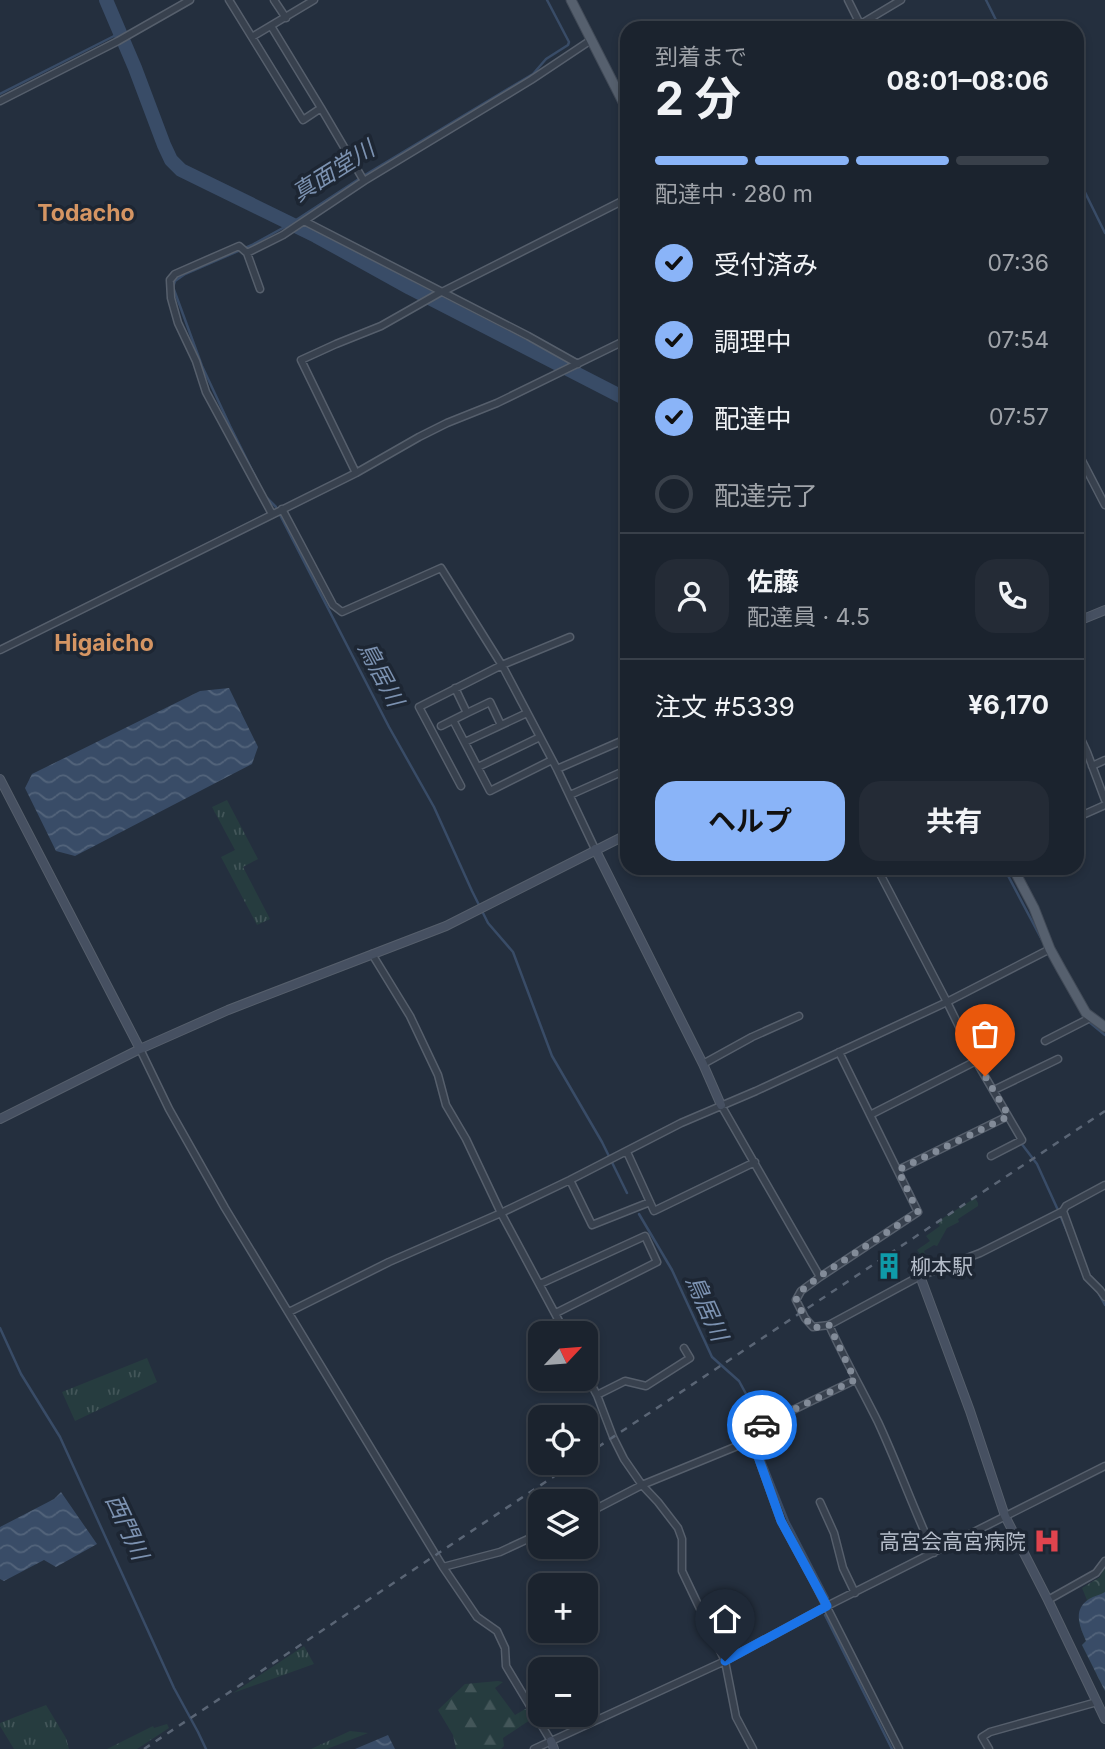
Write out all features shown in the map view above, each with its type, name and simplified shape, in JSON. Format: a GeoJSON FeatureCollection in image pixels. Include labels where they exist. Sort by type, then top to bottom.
{"type":"FeatureCollection","features":[{"type":"Feature","properties":{"kind":"main road"},"geometry":{"type":"LineString","coordinates":[[571,0],[620,96]]}},
{"type":"Feature","properties":{"kind":"main road"},"geometry":{"type":"LineString","coordinates":[[1017,875],[1034,908],[1050,949],[1086,1013],[1105,1027]]}},
{"type":"Feature","properties":{"kind":"street"},"geometry":{"type":"LineString","coordinates":[[0,101],[134,33],[190,0]]}},
{"type":"Feature","properties":{"kind":"street"},"geometry":{"type":"LineString","coordinates":[[229,0],[303,120],[321,108]]}},
{"type":"Feature","properties":{"kind":"street"},"geometry":{"type":"LineString","coordinates":[[274,0],[286,18]]}},
{"type":"Feature","properties":{"kind":"street"},"geometry":{"type":"LineString","coordinates":[[252,37],[314,0]]}},
{"type":"Feature","properties":{"kind":"street"},"geometry":{"type":"LineString","coordinates":[[848,0],[855,21]]}},
{"type":"Feature","properties":{"kind":"street"},"geometry":{"type":"LineString","coordinates":[[865,21],[901,0]]}},
{"type":"Feature","properties":{"kind":"street"},"geometry":{"type":"LineString","coordinates":[[271,26],[365,181]]}},
{"type":"Feature","properties":{"kind":"street"},"geometry":{"type":"LineString","coordinates":[[247,253],[288,232],[591,40]]}},
{"type":"Feature","properties":{"kind":"street"},"geometry":{"type":"LineString","coordinates":[[356,473],[301,360],[381,326],[440,293],[620,203]]}},
{"type":"Feature","properties":{"kind":"street"},"geometry":{"type":"LineString","coordinates":[[302,222],[528,336],[576,364]]}},
{"type":"Feature","properties":{"kind":"street"},"geometry":{"type":"LineString","coordinates":[[260,289],[247,253],[239,246],[175,274],[170,281],[171,298],[178,323],[196,361],[206,392],[272,514]]}},
{"type":"Feature","properties":{"kind":"street"},"geometry":{"type":"LineString","coordinates":[[0,650],[356,473],[447,423],[497,403],[620,343]]}},
{"type":"Feature","properties":{"kind":"street"},"geometry":{"type":"LineString","coordinates":[[1084,464],[1105,505]]}},
{"type":"Feature","properties":{"kind":"street"},"geometry":{"type":"LineString","coordinates":[[282,509],[333,605],[342,612],[441,568],[502,665],[570,795],[721,1105],[820,1276]]}},
{"type":"Feature","properties":{"kind":"street"},"geometry":{"type":"LineString","coordinates":[[1084,619],[1105,610]]}},
{"type":"Feature","properties":{"kind":"street"},"geometry":{"type":"LineString","coordinates":[[461,786],[419,707],[502,665],[570,637]]}},
{"type":"Feature","properties":{"kind":"street"},"geometry":{"type":"LineString","coordinates":[[455,688],[467,713]]}},
{"type":"Feature","properties":{"kind":"street"},"geometry":{"type":"LineString","coordinates":[[441,726],[490,702],[501,724]]}},
{"type":"Feature","properties":{"kind":"street"},"geometry":{"type":"LineString","coordinates":[[464,742],[527,713]]}},
{"type":"Feature","properties":{"kind":"street"},"geometry":{"type":"LineString","coordinates":[[453,720],[490,791],[552,760]]}},
{"type":"Feature","properties":{"kind":"street"},"geometry":{"type":"LineString","coordinates":[[478,767],[540,737]]}},
{"type":"Feature","properties":{"kind":"street"},"geometry":{"type":"LineString","coordinates":[[557,769],[620,742]]}},
{"type":"Feature","properties":{"kind":"street"},"geometry":{"type":"LineString","coordinates":[[1084,748],[1104,798],[1084,812]]}},
{"type":"Feature","properties":{"kind":"street"},"geometry":{"type":"LineString","coordinates":[[1092,766],[1105,760]]}},
{"type":"Feature","properties":{"kind":"street"},"geometry":{"type":"LineString","coordinates":[[570,795],[620,773]]}},
{"type":"Feature","properties":{"kind":"street"},"geometry":{"type":"LineString","coordinates":[[0,779],[169,1109],[225,1208],[443,1567],[477,1617],[497,1631],[505,1648],[506,1667],[552,1745]]}},
{"type":"Feature","properties":{"kind":"street"},"geometry":{"type":"LineString","coordinates":[[0,1119],[140,1049],[228,1010],[446,926],[620,838]]}},
{"type":"Feature","properties":{"kind":"street"},"geometry":{"type":"LineString","coordinates":[[881,875],[976,1061],[1022,1140],[991,1156]]}},
{"type":"Feature","properties":{"kind":"street"},"geometry":{"type":"LineString","coordinates":[[289,1312],[389,1262],[570,1180],[681,1123],[947,1002],[1050,949]]}},
{"type":"Feature","properties":{"kind":"street"},"geometry":{"type":"LineString","coordinates":[[372,954],[410,1016],[438,1075],[446,1105],[560,1321]]}},
{"type":"Feature","properties":{"kind":"street"},"geometry":{"type":"LineString","coordinates":[[703,1064],[752,1037],[799,1016]]}},
{"type":"Feature","properties":{"kind":"street"},"geometry":{"type":"LineString","coordinates":[[1045,1041],[1092,1017]]}},
{"type":"Feature","properties":{"kind":"street"},"geometry":{"type":"LineString","coordinates":[[839,1052],[918,1212],[801,1291],[796,1300],[813,1328],[829,1325],[920,1276],[979,1253],[1063,1211],[1066,1206],[1105,1185]]}},
{"type":"Feature","properties":{"kind":"street"},"geometry":{"type":"LineString","coordinates":[[994,1090],[1058,1059]]}},
{"type":"Feature","properties":{"kind":"street"},"geometry":{"type":"LineString","coordinates":[[870,1115],[976,1061]]}},
{"type":"Feature","properties":{"kind":"street"},"geometry":{"type":"LineString","coordinates":[[898,1170],[1009,1116]]}},
{"type":"Feature","properties":{"kind":"street"},"geometry":{"type":"LineString","coordinates":[[626,1152],[654,1211],[755,1162]]}},
{"type":"Feature","properties":{"kind":"street"},"geometry":{"type":"LineString","coordinates":[[570,1180],[592,1225],[650,1202]]}},
{"type":"Feature","properties":{"kind":"street"},"geometry":{"type":"LineString","coordinates":[[1063,1211],[1087,1277],[1105,1297]]}},
{"type":"Feature","properties":{"kind":"street"},"geometry":{"type":"LineString","coordinates":[[540,1284],[645,1236],[657,1262],[556,1313]]}},
{"type":"Feature","properties":{"kind":"street"},"geometry":{"type":"LineString","coordinates":[[920,1276],[1005,1516],[1105,1719]]}},
{"type":"Feature","properties":{"kind":"street"},"geometry":{"type":"LineString","coordinates":[[829,1325],[877,1420],[934,1553]]}},
{"type":"Feature","properties":{"kind":"street"},"geometry":{"type":"LineString","coordinates":[[597,1395],[625,1381],[646,1386],[690,1358],[684,1348]]}},
{"type":"Feature","properties":{"kind":"street"},"geometry":{"type":"LineString","coordinates":[[598,1508],[642,1485],[752,1440],[762,1425],[855,1380]]}},
{"type":"Feature","properties":{"kind":"street"},"geometry":{"type":"LineString","coordinates":[[595,1391],[624,1459],[678,1528],[682,1539],[682,1571],[725,1661],[736,1717],[753,1749]]}},
{"type":"Feature","properties":{"kind":"street"},"geometry":{"type":"LineString","coordinates":[[752,1440],[781,1521],[899,1749]]}},
{"type":"Feature","properties":{"kind":"street"},"geometry":{"type":"LineString","coordinates":[[534,1749],[552,1745],[725,1661],[827,1606],[1105,1466]]}},
{"type":"Feature","properties":{"kind":"street"},"geometry":{"type":"LineString","coordinates":[[820,1502],[834,1533],[843,1568],[855,1593]]}},
{"type":"Feature","properties":{"kind":"street"},"geometry":{"type":"LineString","coordinates":[[443,1567],[500,1552],[528,1539]]}},
{"type":"Feature","properties":{"kind":"street"},"geometry":{"type":"LineString","coordinates":[[1048,1600],[1096,1573],[1105,1560]]}},
{"type":"Feature","properties":{"kind":"street"},"geometry":{"type":"LineString","coordinates":[[989,1749],[982,1737],[989,1732],[1097,1702]]}},
{"type":"Feature","properties":{"kind":"green space"},"geometry":{"type":"Polygon","coordinates":[[[227,800],[258,859],[243,867],[270,919],[257,925],[221,857],[235,850],[212,807],[227,800]]]}},
{"type":"Feature","properties":{"kind":"green space"},"geometry":{"type":"Polygon","coordinates":[[[975,1198],[978,1206],[947,1228],[937,1246],[924,1251],[930,1266],[917,1250],[930,1241],[926,1236],[940,1226],[937,1222],[975,1198]]]}},
{"type":"Feature","properties":{"kind":"green space"},"geometry":{"type":"Polygon","coordinates":[[[147,1358],[157,1382],[75,1421],[62,1392],[147,1358]]]}},
{"type":"Feature","properties":{"kind":"green space"},"geometry":{"type":"Polygon","coordinates":[[[1105,1565],[1105,1691],[1082,1645],[1086,1641],[1079,1616],[1087,1600],[1082,1588],[1100,1577],[1105,1565]]]}},
{"type":"Feature","properties":{"kind":"green space"},"geometry":{"type":"Polygon","coordinates":[[[304,1646],[314,1664],[233,1693],[304,1646]]]}},
{"type":"Feature","properties":{"kind":"green space"},"geometry":{"type":"Polygon","coordinates":[[[503,1682],[495,1688],[515,1715],[528,1710],[528,1721],[503,1738],[504,1746],[501,1749],[456,1749],[453,1735],[438,1710],[465,1684],[503,1682]]]}},
{"type":"Feature","properties":{"kind":"green space"},"geometry":{"type":"Polygon","coordinates":[[[46,1705],[66,1738],[69,1749],[14,1749],[0,1723],[46,1705]]]}},
{"type":"Feature","properties":{"kind":"green space"},"geometry":{"type":"Polygon","coordinates":[[[167,1724],[169,1728],[137,1749],[107,1749],[153,1726],[154,1728],[167,1724]]]}},
{"type":"Feature","properties":{"kind":"green space"},"geometry":{"type":"Polygon","coordinates":[[[350,1731],[368,1733],[327,1749],[311,1749],[350,1731]]]}},
{"type":"Feature","properties":{"kind":"water"},"geometry":{"type":"Polygon","coordinates":[[[229,688],[258,747],[252,764],[75,856],[56,851],[25,788],[32,774],[200,691],[229,688]]]}},
{"type":"Feature","properties":{"kind":"water"},"geometry":{"type":"Polygon","coordinates":[[[61,1492],[97,1544],[56,1567],[44,1560],[4,1581],[0,1579],[0,1527],[54,1499],[61,1492]]]}},
{"type":"Feature","properties":{"kind":"water"},"geometry":{"type":"Polygon","coordinates":[[[1105,1592],[1105,1691],[1082,1645],[1086,1641],[1079,1613],[1084,1603],[1105,1592]]]}},
{"type":"Feature","properties":{"kind":"water"},"geometry":{"type":"Polygon","coordinates":[[[388,1735],[395,1749],[355,1749],[388,1735]]]}},
{"type":"Feature","properties":{"kind":"waterway","name":"真面堂川"},"geometry":{"type":"LineString","coordinates":[[106,0],[164,145],[171,160],[181,170],[316,236],[410,288],[620,396]]}},
{"type":"Feature","properties":{"kind":"waterway","name":"真面堂川"},"geometry":{"type":"LineString","coordinates":[[260,486],[202,366],[173,287],[175,281],[290,224],[365,175],[533,74],[546,59],[569,42],[547,0]]}},
{"type":"Feature","properties":{"kind":"waterway"},"geometry":{"type":"LineString","coordinates":[[986,0],[996,21]]}},
{"type":"Feature","properties":{"kind":"waterway","name":"西門川"},"geometry":{"type":"LineString","coordinates":[[0,94],[120,33]]}},
{"type":"Feature","properties":{"kind":"waterway"},"geometry":{"type":"LineString","coordinates":[[1084,190],[1105,233]]}},
{"type":"Feature","properties":{"kind":"waterway","name":"鳥居川"},"geometry":{"type":"LineString","coordinates":[[267,498],[276,507],[389,727],[434,807],[488,923],[513,952],[552,1056],[602,1142],[627,1193]]}},
{"type":"Feature","properties":{"kind":"waterway","name":"真面堂川"},"geometry":{"type":"LineString","coordinates":[[1008,875],[1042,940]]}},
{"type":"Feature","properties":{"kind":"waterway","name":"真面堂川"},"geometry":{"type":"LineString","coordinates":[[1088,1021],[1105,1035]]}},
{"type":"Feature","properties":{"kind":"waterway"},"geometry":{"type":"LineString","coordinates":[[1021,1143],[1037,1164],[1057,1208]]}},
{"type":"Feature","properties":{"kind":"waterway","name":"鳥居川"},"geometry":{"type":"LineString","coordinates":[[639,1214],[672,1270],[712,1357],[739,1381],[765,1429],[757,1443],[788,1521],[828,1598]]}},
{"type":"Feature","properties":{"kind":"waterway"},"geometry":{"type":"LineString","coordinates":[[1060,1215],[1067,1231]]}},
{"type":"Feature","properties":{"kind":"waterway"},"geometry":{"type":"LineString","coordinates":[[1098,1292],[1105,1305]]}},
{"type":"Feature","properties":{"kind":"waterway","name":"西門川"},"geometry":{"type":"LineString","coordinates":[[0,1328],[21,1374],[60,1437],[174,1688],[206,1749]]}},
{"type":"Feature","properties":{"kind":"waterway","name":"鳥居川"},"geometry":{"type":"LineString","coordinates":[[825,1615],[892,1749]]}},
{"type":"Feature","properties":{"kind":"railway"},"geometry":{"type":"LineString","coordinates":[[598,1447],[1105,1111]]}},
{"type":"Feature","properties":{"kind":"railway"},"geometry":{"type":"LineString","coordinates":[[144,1749],[556,1475]]}},
{"type":"Feature","properties":{"kind":"way so far"},"geometry":{"type":"LineString","coordinates":[[762,1425],[855,1380],[829,1325],[813,1328],[796,1300],[801,1291],[820,1276],[918,1212],[898,1170],[1009,1116],[985,1076]]}},
{"type":"Feature","properties":{"kind":"place","name":"柳本駅"},"geometry":{"type":"Point","coordinates":[889,1266]}},
{"type":"Feature","properties":{"kind":"place","name":"高宮会高宮病院"},"geometry":{"type":"Point","coordinates":[1047,1541]}},
{"type":"Feature","properties":{"kind":"district","name":"Todacho"},"geometry":{"type":"Point","coordinates":[86,213]}},
{"type":"Feature","properties":{"kind":"district","name":"Higaicho"},"geometry":{"type":"Point","coordinates":[104,643]}},
{"type":"Feature","properties":{"kind":"route"},"geometry":{"type":"LineString","coordinates":[[725,1661],[827,1606],[781,1521],[758,1459],[752,1440],[762,1425]]}}]}
